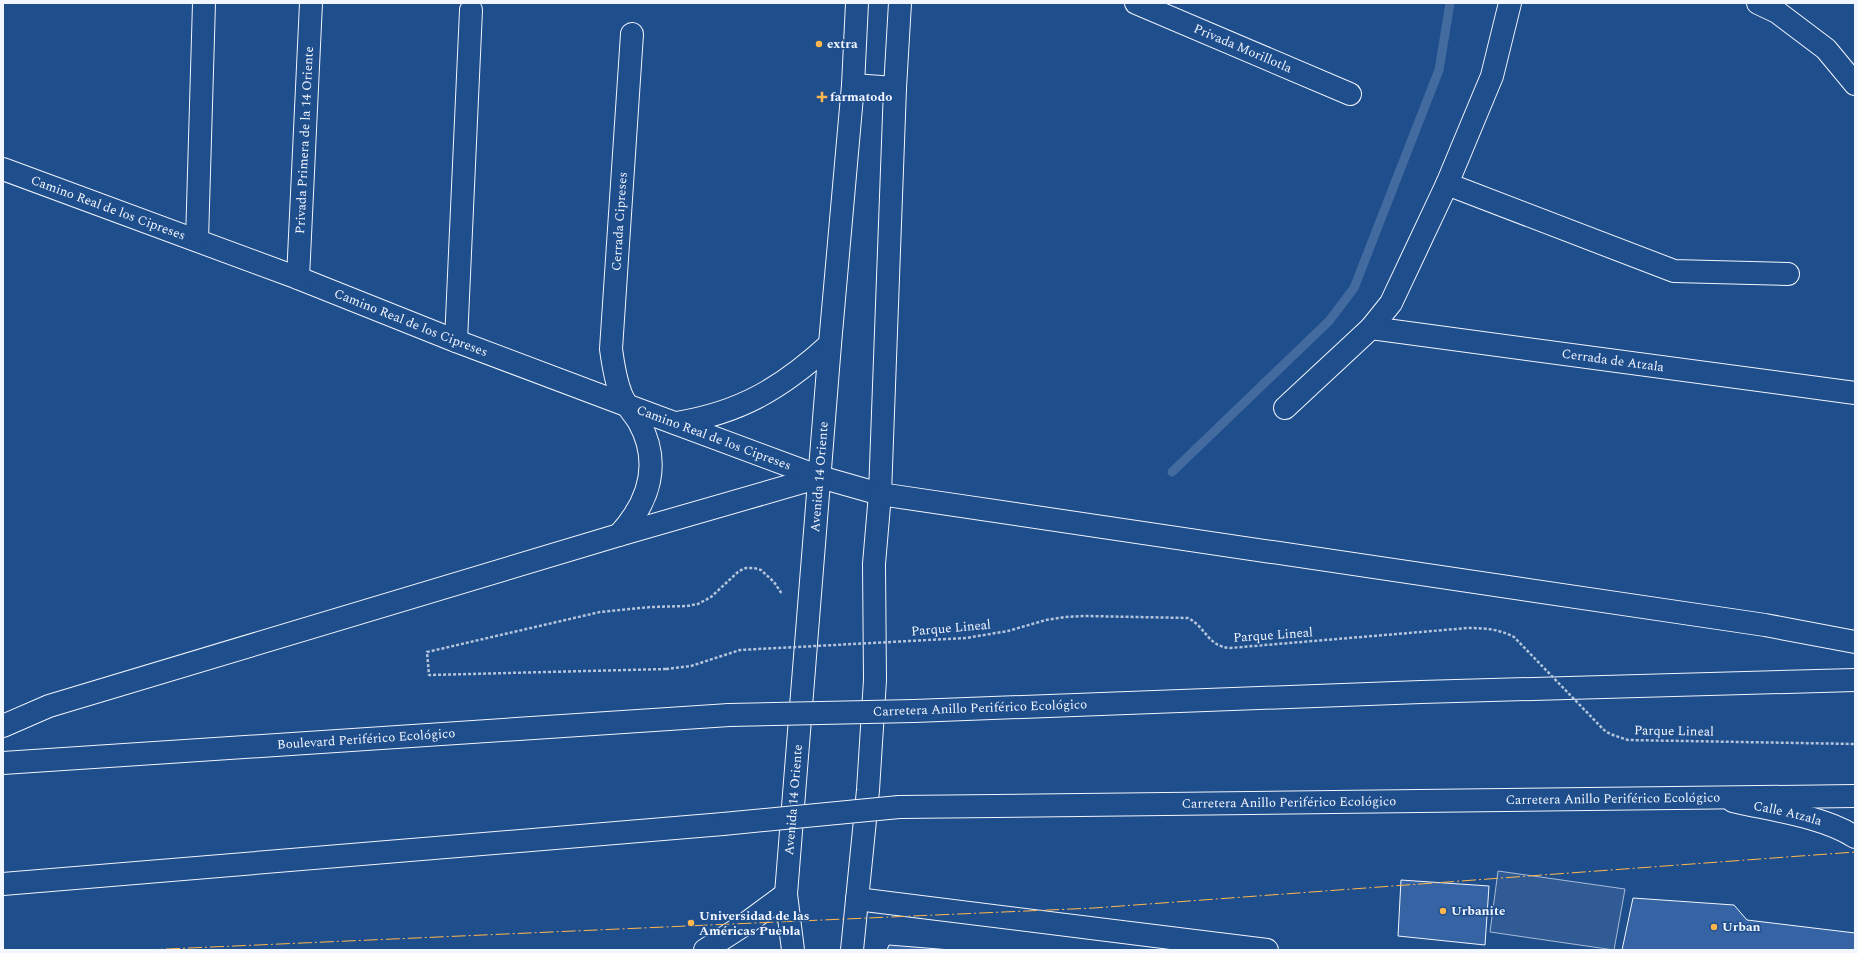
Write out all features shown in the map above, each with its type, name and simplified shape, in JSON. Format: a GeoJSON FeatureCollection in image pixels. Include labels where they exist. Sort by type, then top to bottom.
{"type":"FeatureCollection","features":[{"type":"Feature","properties":{"kind":"main road"},"geometry":{"type":"LineString","coordinates":[[197,240],[204,3]]}},
{"type":"Feature","properties":{"kind":"main road","name":"Privada Primera de la 14 Oriente"},"geometry":{"type":"LineString","coordinates":[[298,278],[311,3]]}},
{"type":"Feature","properties":{"kind":"main road","name":"Avenida 14 Oriente"},"geometry":{"type":"LineString","coordinates":[[793,950],[786,894],[830,344],[853,85],[857,3]]}},
{"type":"Feature","properties":{"kind":"main road"},"geometry":{"type":"LineString","coordinates":[[852,950],[875,680],[874,564],[880,494],[895,88],[900,3]]}},
{"type":"Feature","properties":{"kind":"main road","name":"Privada Morillotla"},"geometry":{"type":"LineString","coordinates":[[1136,3],[1350,94]]}},
{"type":"Feature","properties":{"kind":"main road"},"geometry":{"type":"LineString","coordinates":[[1285,408],[1371,328],[1391,303],[1447,184],[1492,76],[1510,3]]}},
{"type":"Feature","properties":{"kind":"main road"},"geometry":{"type":"LineString","coordinates":[[1758,3],[1777,12],[1826,49],[1855,84]]}},
{"type":"Feature","properties":{"kind":"main road"},"geometry":{"type":"LineString","coordinates":[[456,341],[471,10]]}},
{"type":"Feature","properties":{"kind":"main road","name":"Cerrada Cipreses"},"geometry":{"type":"LineString","coordinates":[[619,535],[633,520],[644,502],[649,482],[650,461],[647,441],[639,422],[626,405],[618,385],[611,349],[632,34]]}},
{"type":"Feature","properties":{"kind":"main road"},"geometry":{"type":"LineString","coordinates":[[853,85],[895,88]]}},
{"type":"Feature","properties":{"kind":"main road","name":"Camino Real de los Cipreses"},"geometry":{"type":"LineString","coordinates":[[3,169],[298,278],[456,341],[676,424],[820,477],[880,494],[1765,624],[1855,642]]}},
{"type":"Feature","properties":{"kind":"main road"},"geometry":{"type":"LineString","coordinates":[[1447,184],[1674,271],[1788,274]]}},
{"type":"Feature","properties":{"kind":"main road","name":"Cerrada de Atzala"},"geometry":{"type":"LineString","coordinates":[[1371,328],[1855,393]]}},
{"type":"Feature","properties":{"kind":"main road"},"geometry":{"type":"LineString","coordinates":[[676,424],[704,419],[759,397],[785,382],[830,344]]}},
{"type":"Feature","properties":{"kind":"main road"},"geometry":{"type":"LineString","coordinates":[[3,726],[49,706],[619,535],[820,477]]}},
{"type":"Feature","properties":{"kind":"main road","name":"Carretera Anillo Periférico Ecológico"},"geometry":{"type":"LineString","coordinates":[[730,714],[914,711],[1421,692],[1855,680]]}},
{"type":"Feature","properties":{"kind":"main road","name":"Boulevard Periférico Ecológico"},"geometry":{"type":"LineString","coordinates":[[3,763],[730,714]]}},
{"type":"Feature","properties":{"kind":"main road","name":"Carretera Anillo Periférico Ecológico"},"geometry":{"type":"LineString","coordinates":[[3,884],[723,824],[899,807],[1855,796]]}},
{"type":"Feature","properties":{"kind":"main road","name":"Calle Atzala"},"geometry":{"type":"LineString","coordinates":[[1718,798],[1822,822],[1844,830],[1855,837]]}},
{"type":"Feature","properties":{"kind":"main road"},"geometry":{"type":"LineString","coordinates":[[705,950],[725,943],[786,894]]}},
{"type":"Feature","properties":{"kind":"main road"},"geometry":{"type":"LineString","coordinates":[[857,899],[1267,950]]}},
{"type":"Feature","properties":{"kind":"path","name":"Parque Lineal"},"geometry":{"type":"LineString","coordinates":[[783,597],[774,582],[761,570],[746,568],[739,571],[711,597],[698,604],[600,612],[427,652],[429,675],[666,669],[691,666],[740,650],[966,638],[1008,631],[1046,620],[1086,616],[1188,618],[1199,625],[1213,643],[1224,648],[1468,628],[1486,628],[1514,637],[1604,730],[1618,738],[1638,741],[1855,744]]}},
{"type":"Feature","properties":{"kind":"path"},"geometry":{"type":"LineString","coordinates":[[786,655],[787,640]]}},
{"type":"Feature","properties":{"kind":"shaded area"},"geometry":{"type":"Polygon","coordinates":[[[1498,871],[1625,889],[1614,950],[1490,932],[1498,871]]]}},
{"type":"Feature","properties":{"kind":"building","name":"Urbanite"},"geometry":{"type":"Polygon","coordinates":[[[1401,880],[1489,886],[1485,945],[1398,936],[1401,880]]]}},
{"type":"Feature","properties":{"kind":"building","name":"Urban"},"geometry":{"type":"Polygon","coordinates":[[[1633,898],[1734,905],[1747,920],[1855,933],[1855,950],[1622,950],[1633,898]]]}},
{"type":"Feature","properties":{"kind":"building"},"geometry":{"type":"Polygon","coordinates":[[[889,945],[951,950],[887,950],[889,945]]]}},
{"type":"Feature","properties":{"kind":"waterway"},"geometry":{"type":"LineString","coordinates":[[1172,472],[1329,321],[1354,288],[1439,70],[1450,3]]}},
{"type":"Feature","properties":{"kind":"power"},"geometry":{"type":"LineString","coordinates":[[144,950],[1094,908],[1855,852]]}},
{"type":"Feature","properties":{"kind":"place","name":"extra"},"geometry":{"type":"Point","coordinates":[819,44]}},
{"type":"Feature","properties":{"kind":"place","name":"farmatodo"},"geometry":{"type":"Point","coordinates":[822,97]}},
{"type":"Feature","properties":{"kind":"place","name":"Urbanite"},"geometry":{"type":"Point","coordinates":[1443,911]}},
{"type":"Feature","properties":{"kind":"place","name":"Universidad de las Américas Puebla"},"geometry":{"type":"Point","coordinates":[691,923]}},
{"type":"Feature","properties":{"kind":"place","name":"Urban"},"geometry":{"type":"Point","coordinates":[1714,927]}}]}
